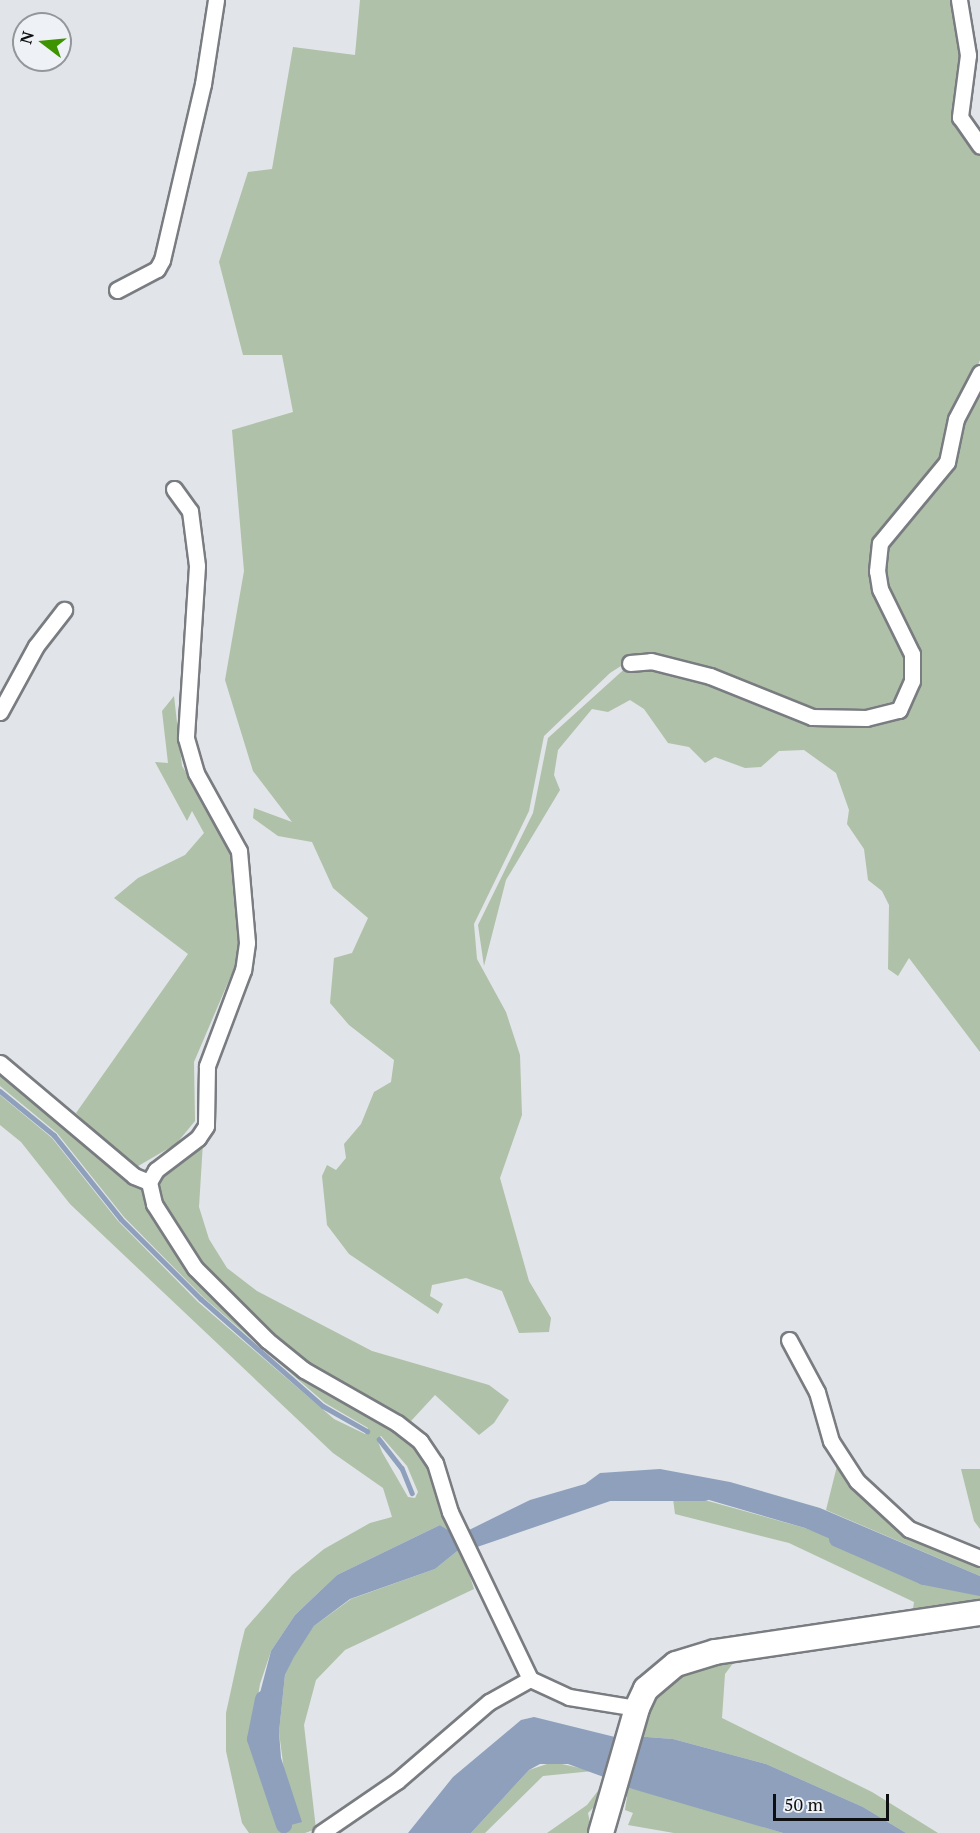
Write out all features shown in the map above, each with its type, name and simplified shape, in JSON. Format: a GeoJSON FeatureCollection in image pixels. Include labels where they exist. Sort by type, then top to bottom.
{"type":"FeatureCollection","features":[{"type":"Feature","properties":{"kind":"main road"},"geometry":{"type":"LineString","coordinates":[[601,1833],[617,1785],[637,1708],[661,1673],[693,1657],[980,1613]]}},
{"type":"Feature","properties":{"kind":"street"},"geometry":{"type":"LineString","coordinates":[[117,290],[151,273],[162,260],[203,84],[216,0]]}},
{"type":"Feature","properties":{"kind":"street"},"geometry":{"type":"LineString","coordinates":[[959,0],[968,55],[960,117],[980,146]]}},
{"type":"Feature","properties":{"kind":"street"},"geometry":{"type":"LineString","coordinates":[[630,663],[651,661],[711,676],[812,717],[866,718],[899,710],[912,681],[912,654],[880,589],[880,543],[947,462],[956,419],[980,373]]}},
{"type":"Feature","properties":{"kind":"street"},"geometry":{"type":"LineString","coordinates":[[174,489],[190,511],[198,575],[186,738],[196,773],[236,839],[247,943],[243,970],[207,1066],[207,1126],[198,1138],[156,1170],[149,1182],[161,1218],[181,1250],[267,1341],[323,1382],[397,1423],[420,1441],[435,1463],[457,1526],[530,1678],[569,1697],[637,1708]]}},
{"type":"Feature","properties":{"kind":"street"},"geometry":{"type":"LineString","coordinates":[[0,712],[36,646],[64,610]]}},
{"type":"Feature","properties":{"kind":"street"},"geometry":{"type":"LineString","coordinates":[[0,1063],[134,1176],[149,1182]]}},
{"type":"Feature","properties":{"kind":"street"},"geometry":{"type":"LineString","coordinates":[[789,1340],[817,1392],[831,1441],[856,1481],[909,1529],[980,1558]]}},
{"type":"Feature","properties":{"kind":"street"},"geometry":{"type":"LineString","coordinates":[[321,1833],[397,1781],[489,1702],[530,1678]]}},
{"type":"Feature","properties":{"kind":"green space"},"geometry":{"type":"Polygon","coordinates":[[[360,0],[952,0],[961,59],[953,116],[980,155],[980,360],[943,459],[873,555],[906,653],[906,675],[895,701],[857,711],[811,711],[638,655],[610,673],[544,736],[529,811],[474,924],[477,959],[506,1012],[520,1055],[522,1115],[500,1178],[529,1281],[551,1318],[549,1332],[519,1333],[502,1291],[466,1278],[432,1285],[430,1296],[443,1304],[438,1314],[349,1254],[327,1225],[322,1176],[327,1165],[336,1170],[346,1158],[344,1144],[361,1124],[374,1092],[391,1082],[394,1060],[349,1025],[330,1003],[334,958],[352,953],[368,918],[333,888],[312,842],[278,836],[253,818],[254,808],[292,822],[253,771],[225,680],[244,571],[232,430],[293,412],[282,355],[243,355],[219,262],[248,172],[272,169],[293,47],[355,55],[360,0]]]}},
{"type":"Feature","properties":{"kind":"green space"},"geometry":{"type":"Polygon","coordinates":[[[980,377],[980,1052],[909,958],[898,976],[888,969],[889,905],[882,891],[868,880],[864,849],[847,824],[849,810],[836,773],[804,750],[779,751],[761,767],[745,768],[715,757],[705,763],[689,747],[668,743],[644,709],[630,700],[608,712],[592,709],[558,750],[554,775],[560,790],[506,880],[484,966],[478,925],[533,813],[548,738],[630,664],[668,667],[792,714],[885,717],[914,681],[879,557],[927,491],[980,377]]]}},
{"type":"Feature","properties":{"kind":"green space"},"geometry":{"type":"Polygon","coordinates":[[[174,696],[182,766],[229,843],[241,952],[194,1062],[195,1121],[176,1144],[133,1169],[76,1113],[188,954],[114,898],[138,878],[185,855],[204,833],[192,811],[187,821],[155,762],[168,763],[162,711],[174,696]]]}},
{"type":"Feature","properties":{"kind":"green space"},"geometry":{"type":"Polygon","coordinates":[[[0,1069],[141,1190],[265,1343],[382,1419],[425,1454],[453,1533],[440,1525],[337,1575],[295,1615],[271,1651],[260,1684],[256,1708],[262,1763],[276,1807],[286,1813],[291,1825],[279,1732],[285,1675],[294,1656],[314,1626],[351,1599],[435,1569],[461,1548],[474,1589],[345,1650],[316,1680],[304,1725],[316,1829],[305,1833],[249,1833],[242,1823],[226,1751],[226,1713],[245,1629],[292,1575],[324,1549],[370,1523],[392,1517],[383,1488],[333,1453],[70,1204],[21,1142],[0,1125],[0,1095],[52,1138],[118,1221],[198,1302],[334,1419],[365,1434],[368,1428],[325,1403],[203,1297],[124,1217],[57,1133],[0,1086],[0,1069]],[[381,1436],[377,1439],[408,1497],[415,1498],[418,1492],[407,1466],[381,1436]]]}},
{"type":"Feature","properties":{"kind":"green space"},"geometry":{"type":"Polygon","coordinates":[[[203,1142],[199,1207],[209,1239],[227,1268],[257,1291],[372,1351],[489,1385],[509,1400],[494,1423],[479,1435],[435,1395],[411,1421],[322,1374],[244,1309],[194,1259],[159,1204],[156,1178],[203,1142]]]}},
{"type":"Feature","properties":{"kind":"green space"},"geometry":{"type":"Polygon","coordinates":[[[837,1466],[869,1504],[895,1524],[980,1562],[980,1576],[826,1510],[837,1466]]]}},
{"type":"Feature","properties":{"kind":"green space"},"geometry":{"type":"Polygon","coordinates":[[[961,1469],[980,1469],[980,1529],[974,1521],[961,1469]]]}},
{"type":"Feature","properties":{"kind":"green space"},"geometry":{"type":"Polygon","coordinates":[[[672,1491],[805,1528],[863,1550],[884,1562],[980,1594],[980,1607],[912,1616],[914,1602],[789,1543],[675,1514],[672,1491]]]}},
{"type":"Feature","properties":{"kind":"green space"},"geometry":{"type":"Polygon","coordinates":[[[740,1654],[725,1674],[722,1718],[872,1792],[938,1833],[906,1833],[863,1807],[766,1764],[673,1739],[634,1736],[667,1673],[740,1654]]]}},
{"type":"Feature","properties":{"kind":"green space"},"geometry":{"type":"Polygon","coordinates":[[[553,1762],[593,1771],[543,1776],[485,1833],[471,1833],[529,1770],[553,1762]]]}},
{"type":"Feature","properties":{"kind":"green space"},"geometry":{"type":"Polygon","coordinates":[[[608,1778],[607,1794],[588,1813],[592,1833],[547,1833],[587,1805],[608,1778]]]}},
{"type":"Feature","properties":{"kind":"green space"},"geometry":{"type":"Polygon","coordinates":[[[619,1785],[783,1833],[674,1833],[628,1825],[633,1813],[625,1810],[627,1797],[619,1785]]]}},
{"type":"Feature","properties":{"kind":"water"},"geometry":{"type":"Polygon","coordinates":[[[660,1469],[730,1482],[820,1508],[980,1576],[980,1594],[884,1562],[805,1528],[692,1495],[636,1486],[586,1496],[471,1543],[467,1531],[530,1500],[585,1484],[600,1473],[660,1469]]]}},
{"type":"Feature","properties":{"kind":"water"},"geometry":{"type":"Polygon","coordinates":[[[440,1525],[453,1533],[461,1548],[435,1569],[350,1599],[314,1626],[285,1675],[279,1732],[281,1758],[302,1822],[291,1825],[286,1813],[280,1814],[276,1807],[260,1747],[256,1708],[271,1651],[295,1615],[337,1575],[440,1525]]]}},
{"type":"Feature","properties":{"kind":"water"},"geometry":{"type":"Polygon","coordinates":[[[534,1717],[623,1739],[612,1780],[568,1764],[540,1764],[529,1770],[471,1833],[408,1833],[453,1777],[521,1720],[534,1717]]]}},
{"type":"Feature","properties":{"kind":"water"},"geometry":{"type":"Polygon","coordinates":[[[634,1736],[673,1739],[766,1764],[863,1807],[906,1833],[783,1833],[619,1785],[634,1736]]]}},
{"type":"Feature","properties":{"kind":"waterway"},"geometry":{"type":"LineString","coordinates":[[0,1091],[54,1135],[121,1219],[201,1299],[323,1406],[367,1431]]}},
{"type":"Feature","properties":{"kind":"waterway"},"geometry":{"type":"LineString","coordinates":[[379,1439],[402,1468],[412,1493]]}},
{"type":"Feature","properties":{"kind":"waterway"},"geometry":{"type":"LineString","coordinates":[[473,1540],[609,1493],[704,1493]]}},
{"type":"Feature","properties":{"kind":"waterway"},"geometry":{"type":"LineString","coordinates":[[837,1539],[924,1577],[980,1588]]}},
{"type":"Feature","properties":{"kind":"waterway"},"geometry":{"type":"LineString","coordinates":[[263,1699],[255,1739],[284,1825]]}}]}
